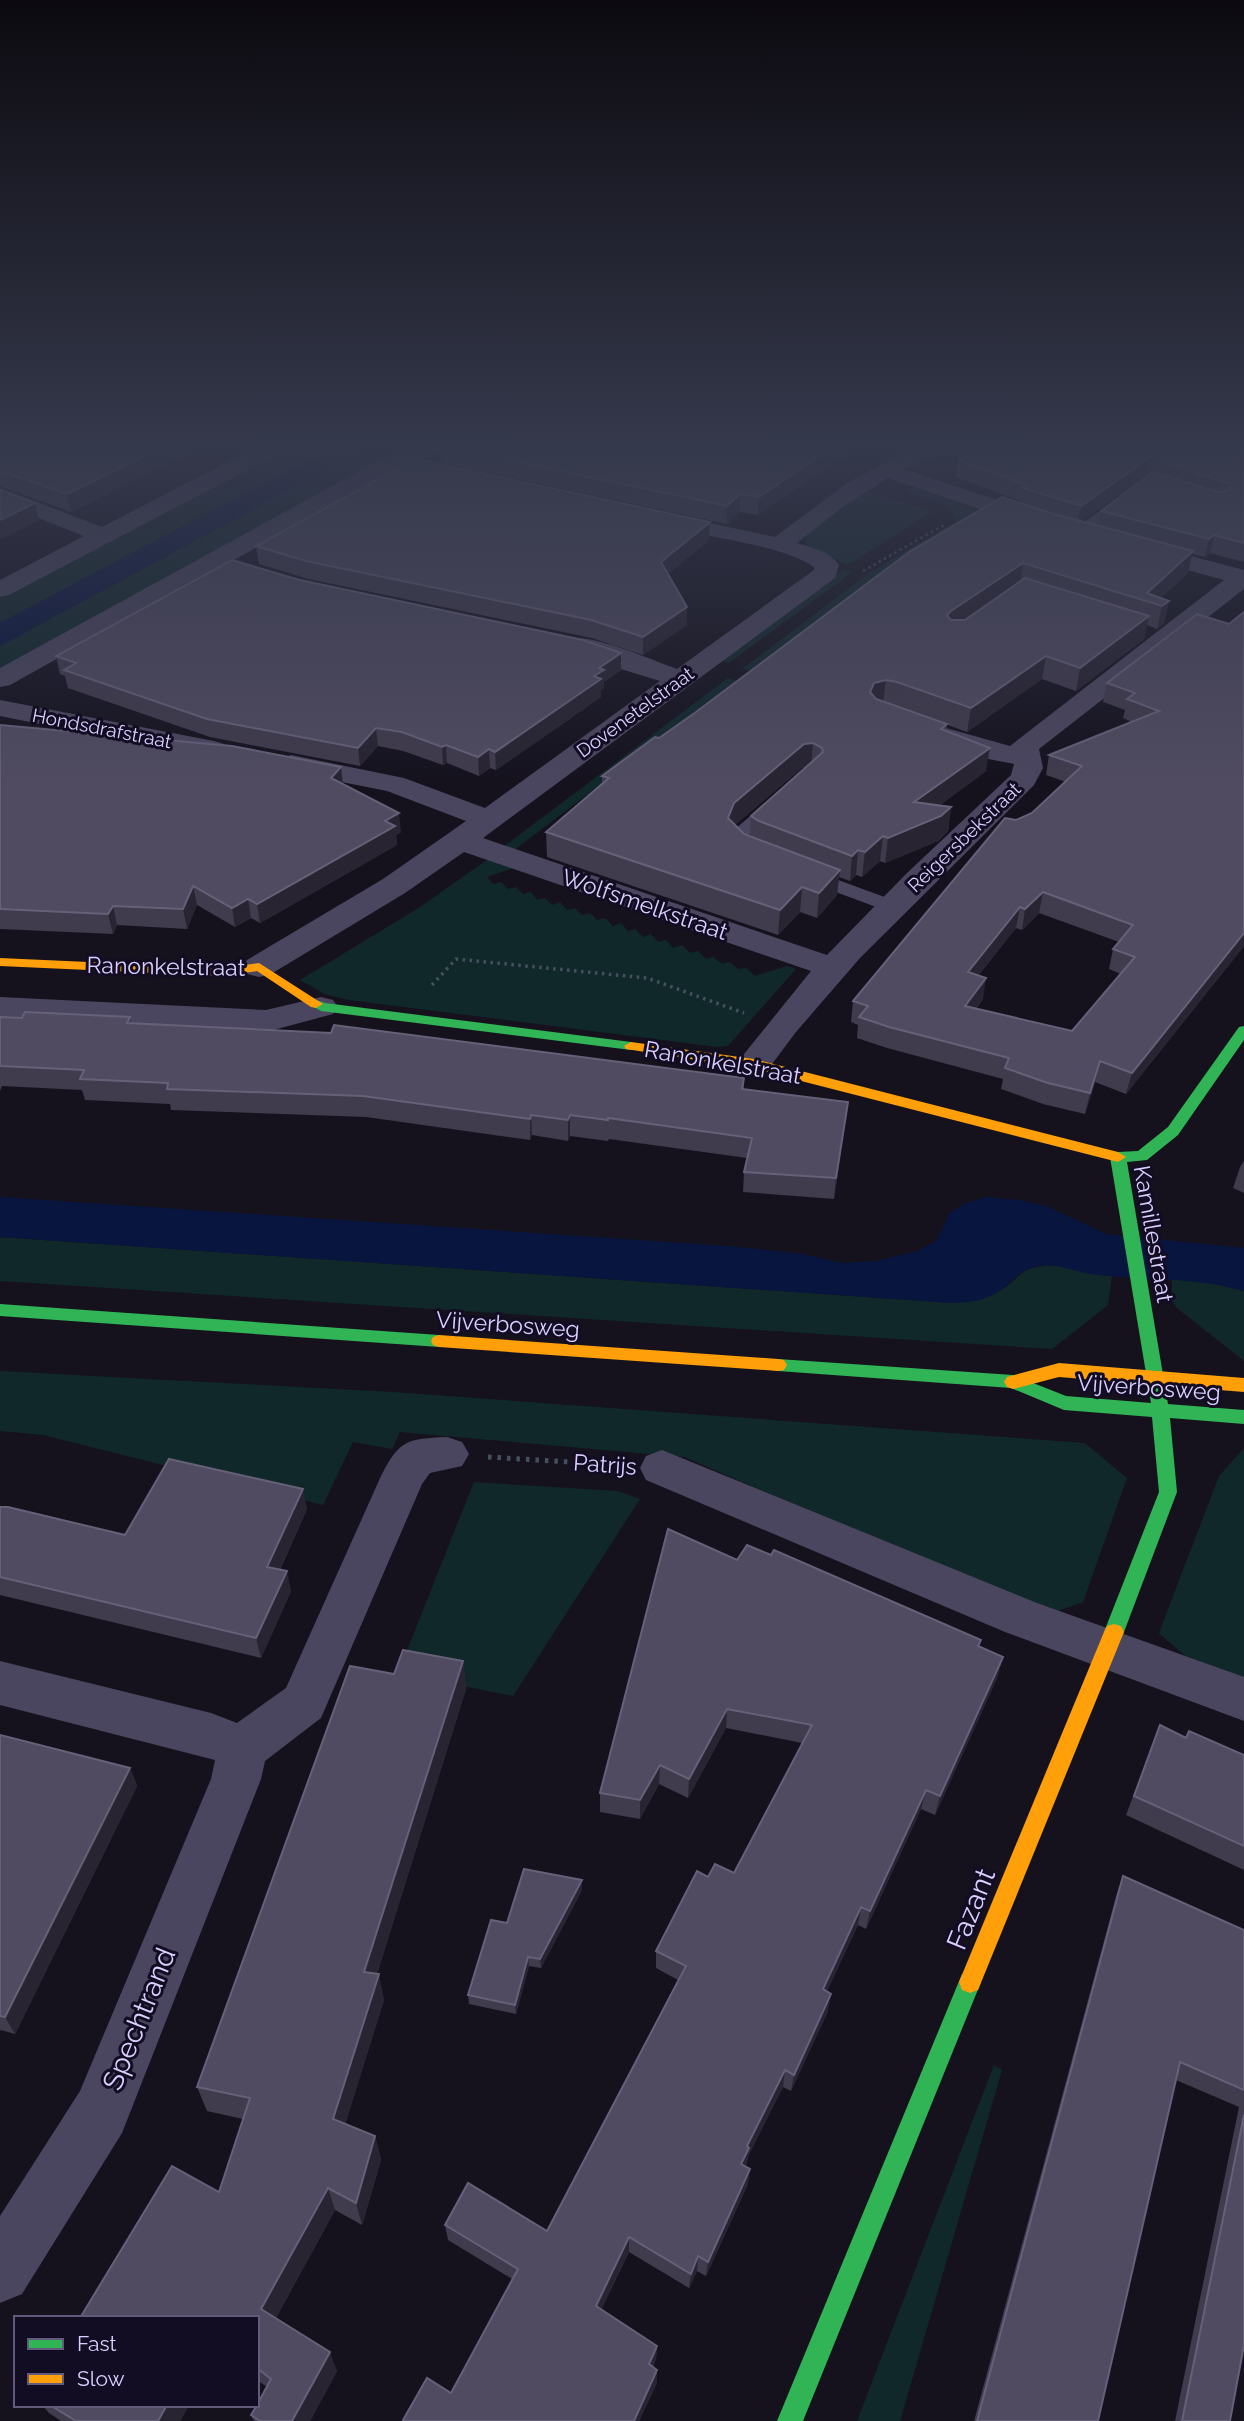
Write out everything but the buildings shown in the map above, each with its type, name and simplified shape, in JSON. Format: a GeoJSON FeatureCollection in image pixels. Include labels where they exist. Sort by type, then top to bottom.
{"type":"FeatureCollection","features":[{"type":"Feature","properties":{"kind":"street"},"geometry":{"type":"LineString","coordinates":[[0,590],[62,558]]}},
{"type":"Feature","properties":{"kind":"street"},"geometry":{"type":"LineString","coordinates":[[0,679],[221,558]]}},
{"type":"Feature","properties":{"kind":"street","name":"Dovenetelstraat"},"geometry":{"type":"LineString","coordinates":[[259,967],[394,886],[826,573],[827,565],[817,558]]}},
{"type":"Feature","properties":{"kind":"street"},"geometry":{"type":"LineString","coordinates":[[1169,558],[1244,578]]}},
{"type":"Feature","properties":{"kind":"street"},"geometry":{"type":"LineString","coordinates":[[215,561],[250,572]]}},
{"type":"Feature","properties":{"kind":"street","name":"Reigersbekstraat"},"geometry":{"type":"LineString","coordinates":[[754,1064],[781,1026],[831,967],[1024,779],[1029,768],[1024,747],[1158,636],[1244,578]]}},
{"type":"Feature","properties":{"kind":"street"},"geometry":{"type":"LineString","coordinates":[[552,641],[592,649],[680,679]]}},
{"type":"Feature","properties":{"kind":"street","name":"Hondsdrafstraat"},"geometry":{"type":"LineString","coordinates":[[0,708],[394,784],[488,819]]}},
{"type":"Feature","properties":{"kind":"street"},"geometry":{"type":"LineString","coordinates":[[910,723],[975,747],[1026,758]]}},
{"type":"Feature","properties":{"kind":"street","name":"Wolfsmelkstraat"},"geometry":{"type":"LineString","coordinates":[[460,840],[831,967]]}},
{"type":"Feature","properties":{"kind":"street","name":"Ranonkelstraat"},"geometry":{"type":"LineString","coordinates":[[0,962],[220,972],[259,967],[321,1007]]}},
{"type":"Feature","properties":{"kind":"street","name":"Ranonkelstraat"},"geometry":{"type":"LineString","coordinates":[[0,1007],[266,1021],[321,1007],[403,1016],[754,1064],[1118,1157]]}},
{"type":"Feature","properties":{"kind":"street","name":"Kamillestraat"},"geometry":{"type":"LineString","coordinates":[[1160,1410],[1157,1378],[1118,1157],[1142,1156],[1173,1132],[1244,1030]]}},
{"type":"Feature","properties":{"kind":"street","name":"Vijverbosweg"},"geometry":{"type":"LineString","coordinates":[[0,1310],[1013,1382],[1064,1403],[1244,1417]]}},
{"type":"Feature","properties":{"kind":"street","name":"Vijverbosweg"},"geometry":{"type":"LineString","coordinates":[[1013,1382],[1059,1370],[1244,1385]]}},
{"type":"Feature","properties":{"kind":"street","name":"Fazant"},"geometry":{"type":"LineString","coordinates":[[790,2421],[1107,1648],[1168,1492],[1160,1410]]}},
{"type":"Feature","properties":{"kind":"street"},"geometry":{"type":"LineString","coordinates":[[0,1684],[211,1736],[243,1748],[304,1703],[403,1476],[417,1456],[447,1454]]}},
{"type":"Feature","properties":{"kind":"street","name":"Patrijs"},"geometry":{"type":"LineString","coordinates":[[662,1468],[1022,1618],[1244,1699]]}},
{"type":"Feature","properties":{"kind":"street","name":"Spechtrand"},"geometry":{"type":"LineString","coordinates":[[0,2272],[101,2112],[236,1779],[243,1748]]}},
{"type":"Feature","properties":{"kind":"lane"},"geometry":{"type":"LineString","coordinates":[[790,791],[741,833],[738,843],[750,852],[891,906]]}},
{"type":"Feature","properties":{"kind":"path"},"geometry":{"type":"LineString","coordinates":[[403,1016],[456,959],[647,978],[781,1026]]}},
{"type":"Feature","properties":{"kind":"path","name":"Patrijs"},"geometry":{"type":"LineString","coordinates":[[447,1454],[662,1468]]}},
{"type":"Feature","properties":{"kind":"green space"},"geometry":{"type":"Polygon","coordinates":[[[76,558],[123,558],[0,623],[0,598],[76,558]]]}},
{"type":"Feature","properties":{"kind":"green space"},"geometry":{"type":"Polygon","coordinates":[[[163,558],[209,558],[0,672],[0,646],[163,558]]]}},
{"type":"Feature","properties":{"kind":"green space"},"geometry":{"type":"Polygon","coordinates":[[[834,558],[859,558],[848,565],[834,558]]]}},
{"type":"Feature","properties":{"kind":"green space"},"geometry":{"type":"Polygon","coordinates":[[[894,558],[908,558],[880,574],[751,671],[742,669],[872,571],[894,558]]]}},
{"type":"Feature","properties":{"kind":"green space"},"geometry":{"type":"Polygon","coordinates":[[[844,569],[853,572],[729,663],[721,660],[844,569]]]}},
{"type":"Feature","properties":{"kind":"green space"},"geometry":{"type":"Polygon","coordinates":[[[728,678],[737,681],[513,851],[503,847],[728,678]]]}},
{"type":"Feature","properties":{"kind":"green space"},"geometry":{"type":"Polygon","coordinates":[[[491,857],[517,867],[487,877],[493,884],[501,882],[508,889],[516,887],[523,894],[531,892],[537,900],[545,898],[552,905],[560,902],[567,910],[575,908],[582,915],[590,913],[597,920],[605,918],[613,926],[621,923],[628,931],[635,929],[643,937],[651,934],[658,942],[666,940],[673,948],[682,945],[690,953],[698,951],[706,959],[713,957],[722,964],[730,962],[738,969],[746,968],[755,976],[787,966],[796,969],[728,1046],[717,1047],[349,1000],[325,994],[300,980],[417,909],[491,857]]]}},
{"type":"Feature","properties":{"kind":"green space"},"geometry":{"type":"Polygon","coordinates":[[[0,1237],[952,1303],[1000,1291],[1025,1271],[1036,1267],[1064,1266],[1112,1275],[1108,1305],[1052,1349],[0,1281],[0,1237]]]}},
{"type":"Feature","properties":{"kind":"green space"},"geometry":{"type":"Polygon","coordinates":[[[1172,1279],[1210,1282],[1244,1291],[1244,1361],[1177,1308],[1172,1300],[1172,1279]]]}},
{"type":"Feature","properties":{"kind":"green space"},"geometry":{"type":"Polygon","coordinates":[[[0,1371],[393,1392],[1085,1443],[1127,1478],[1083,1602],[1050,1614],[684,1457],[400,1432],[392,1449],[353,1442],[323,1505],[43,1435],[0,1431],[0,1371]]]}},
{"type":"Feature","properties":{"kind":"green space"},"geometry":{"type":"Polygon","coordinates":[[[1244,1448],[1244,1680],[1184,1655],[1159,1633],[1219,1476],[1244,1448]]]}},
{"type":"Feature","properties":{"kind":"green space"},"geometry":{"type":"Polygon","coordinates":[[[474,1482],[618,1491],[640,1499],[513,1696],[398,1673],[474,1482]]]}},
{"type":"Feature","properties":{"kind":"green space"},"geometry":{"type":"Polygon","coordinates":[[[994,2065],[1002,2070],[900,2421],[857,2421],[994,2065]]]}},
{"type":"Feature","properties":{"kind":"water"},"geometry":{"type":"Polygon","coordinates":[[[123,558],[163,558],[0,646],[0,623],[123,558]]]}},
{"type":"Feature","properties":{"kind":"water"},"geometry":{"type":"Polygon","coordinates":[[[0,1197],[729,1246],[803,1254],[842,1263],[877,1261],[917,1251],[937,1240],[949,1213],[964,1204],[986,1197],[1046,1206],[1106,1234],[1244,1248],[1244,1291],[1205,1283],[1090,1274],[1045,1265],[1018,1275],[991,1296],[952,1303],[0,1237],[0,1197]]]}},
{"type":"Feature","properties":{"kind":"traffic: fast"},"geometry":{"type":"LineString","coordinates":[[316,1004],[321,1007],[631,1046]]}},
{"type":"Feature","properties":{"kind":"traffic: fast"},"geometry":{"type":"LineString","coordinates":[[1114,1632],[1168,1492],[1157,1378],[1118,1157],[1142,1156],[1173,1131],[1244,1030]]}},
{"type":"Feature","properties":{"kind":"traffic: fast"},"geometry":{"type":"LineString","coordinates":[[0,1310],[439,1341]]}},
{"type":"Feature","properties":{"kind":"traffic: fast"},"geometry":{"type":"LineString","coordinates":[[778,1365],[1013,1382],[1064,1403],[1244,1417]]}},
{"type":"Feature","properties":{"kind":"traffic: fast"},"geometry":{"type":"LineString","coordinates":[[790,2421],[970,1982]]}},
{"type":"Feature","properties":{"kind":"traffic: slow"},"geometry":{"type":"LineString","coordinates":[[0,962],[220,972],[259,967],[316,1004]]}},
{"type":"Feature","properties":{"kind":"traffic: slow"},"geometry":{"type":"LineString","coordinates":[[631,1046],[754,1064],[1118,1157]]}},
{"type":"Feature","properties":{"kind":"traffic: slow"},"geometry":{"type":"LineString","coordinates":[[439,1341],[778,1365]]}},
{"type":"Feature","properties":{"kind":"traffic: slow"},"geometry":{"type":"LineString","coordinates":[[1013,1382],[1059,1370],[1244,1385]]}},
{"type":"Feature","properties":{"kind":"traffic: slow"},"geometry":{"type":"LineString","coordinates":[[970,1982],[1114,1632]]}}]}
